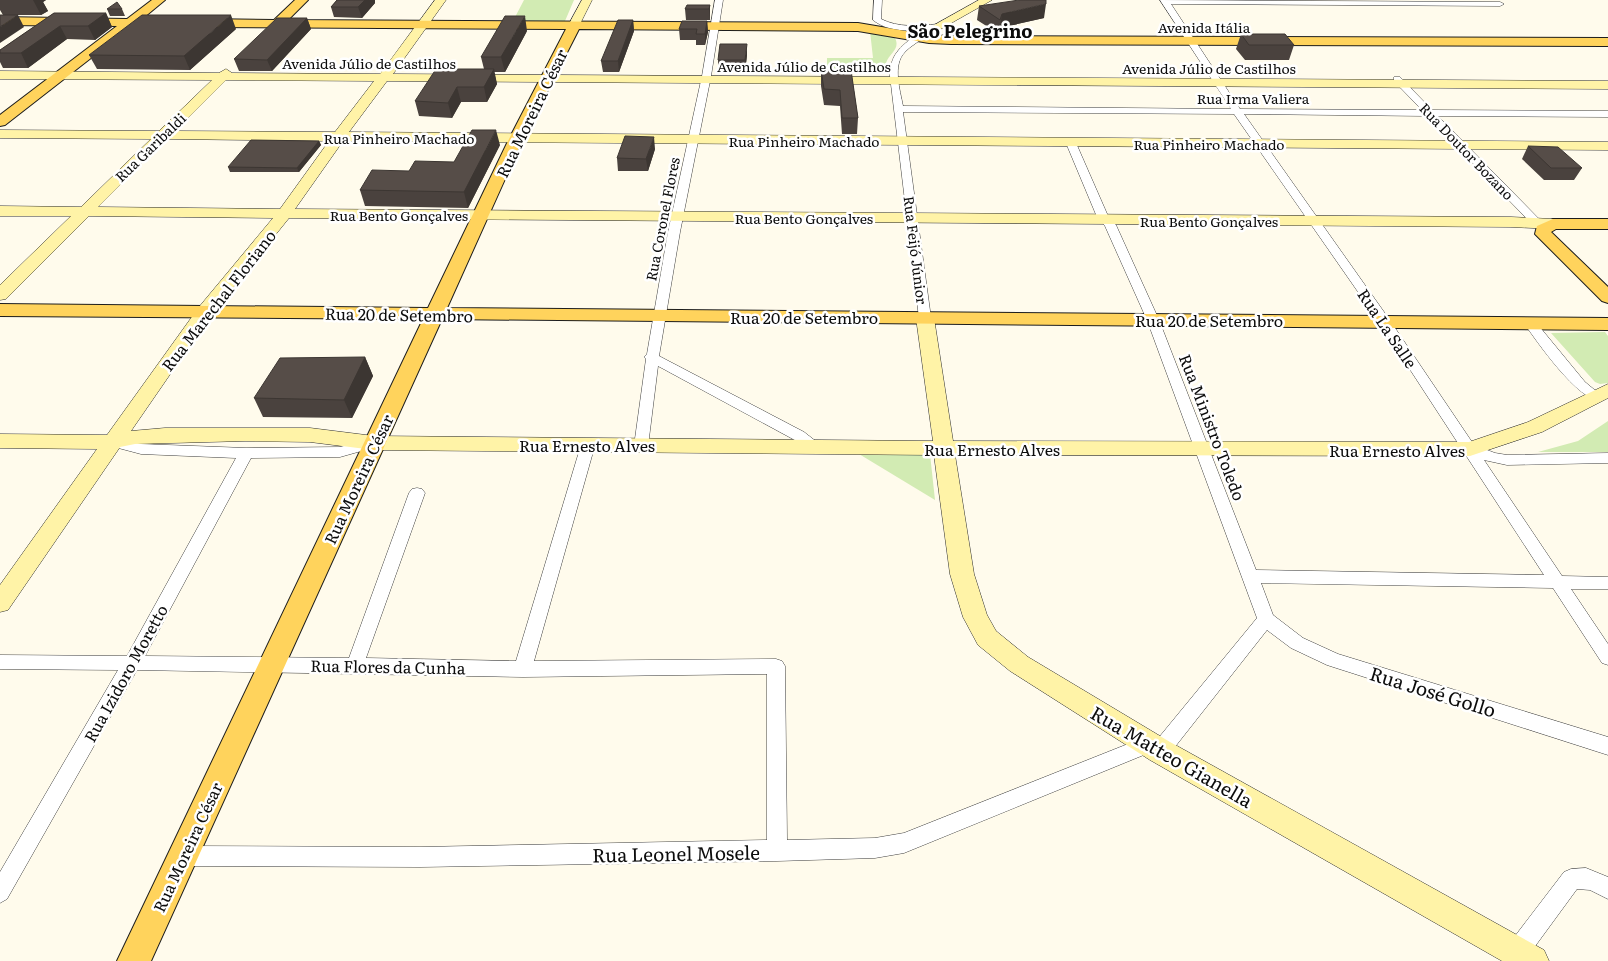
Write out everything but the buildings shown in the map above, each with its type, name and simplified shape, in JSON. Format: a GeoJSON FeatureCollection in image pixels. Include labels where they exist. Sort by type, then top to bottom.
{"type":"FeatureCollection","features":[{"type":"Feature","properties":{"kind":"main road"},"geometry":{"type":"LineString","coordinates":[[0,122],[158,0]]}},
{"type":"Feature","properties":{"kind":"main road"},"geometry":{"type":"LineString","coordinates":[[278,23],[302,0]]}},
{"type":"Feature","properties":{"kind":"main road"},"geometry":{"type":"LineString","coordinates":[[192,23],[858,27],[877,20]]}},
{"type":"Feature","properties":{"kind":"main road"},"geometry":{"type":"LineString","coordinates":[[0,21],[172,23]]}},
{"type":"Feature","properties":{"kind":"main road","name":"Rua Moreira César"},"geometry":{"type":"LineString","coordinates":[[134,961],[516,139],[575,24]]}},
{"type":"Feature","properties":{"kind":"main road","name":"Avenida Itália"},"geometry":{"type":"LineString","coordinates":[[858,27],[899,33],[925,30],[952,40],[1608,42]]}},
{"type":"Feature","properties":{"kind":"main road"},"geometry":{"type":"LineString","coordinates":[[1545,227],[1608,224]]}},
{"type":"Feature","properties":{"kind":"main road","name":"Rua Doutor Bozano"},"geometry":{"type":"LineString","coordinates":[[1545,227],[1608,297]]}},
{"type":"Feature","properties":{"kind":"main road","name":"Rua 20 de Setembro"},"geometry":{"type":"LineString","coordinates":[[0,310],[1608,324]]}},
{"type":"Feature","properties":{"kind":"street","name":"Rua Marechal Floriano"},"geometry":{"type":"LineString","coordinates":[[0,603],[205,311],[284,214],[441,0]]}},
{"type":"Feature","properties":{"kind":"street","name":"Rua Moreira César"},"geometry":{"type":"LineString","coordinates":[[575,24],[587,0]]}},
{"type":"Feature","properties":{"kind":"street","name":"Rua Coronel Flores"},"geometry":{"type":"LineString","coordinates":[[640,446],[651,357],[677,217],[707,78],[720,0]]}},
{"type":"Feature","properties":{"kind":"street"},"geometry":{"type":"LineString","coordinates":[[878,0],[877,20],[893,26],[925,30]]}},
{"type":"Feature","properties":{"kind":"street"},"geometry":{"type":"LineString","coordinates":[[900,51],[925,30],[987,0]]}},
{"type":"Feature","properties":{"kind":"street"},"geometry":{"type":"LineString","coordinates":[[1165,1],[1500,4]]}},
{"type":"Feature","properties":{"kind":"street","name":"Rua La Salle"},"geometry":{"type":"LineString","coordinates":[[1165,1],[1237,111],[1316,222],[1470,449],[1608,658]]}},
{"type":"Feature","properties":{"kind":"street"},"geometry":{"type":"LineString","coordinates":[[265,35],[278,23]]}},
{"type":"Feature","properties":{"kind":"street","name":"Rua Feijó Júnior"},"geometry":{"type":"LineString","coordinates":[[899,33],[901,40],[900,51],[894,63],[894,79],[943,449]]}},
{"type":"Feature","properties":{"kind":"street","name":"Avenida Júlio de Castilhos"},"geometry":{"type":"LineString","coordinates":[[0,73],[144,75],[226,72],[339,76],[1400,82],[1573,82],[1608,80]]}},
{"type":"Feature","properties":{"kind":"street","name":"Rua Garibaldi"},"geometry":{"type":"LineString","coordinates":[[0,295],[226,72]]}},
{"type":"Feature","properties":{"kind":"street","name":"Rua Doutor Bozano"},"geometry":{"type":"LineString","coordinates":[[1400,82],[1545,227]]}},
{"type":"Feature","properties":{"kind":"street","name":"Avenida Júlio de Castilhos"},"geometry":{"type":"LineString","coordinates":[[1573,82],[1608,85]]}},
{"type":"Feature","properties":{"kind":"street","name":"Rua Irma Valiera"},"geometry":{"type":"LineString","coordinates":[[898,109],[1608,114]]}},
{"type":"Feature","properties":{"kind":"street","name":"Rua Pinheiro Machado"},"geometry":{"type":"LineString","coordinates":[[0,134],[1608,146]]}},
{"type":"Feature","properties":{"kind":"street","name":"Rua Ministro Toledo"},"geometry":{"type":"LineString","coordinates":[[1071,143],[1103,217],[1107,221],[1153,320],[1204,450],[1266,619]]}},
{"type":"Feature","properties":{"kind":"street","name":"Rua Bento Gonçalves"},"geometry":{"type":"LineString","coordinates":[[0,211],[1107,221],[1511,222]]}},
{"type":"Feature","properties":{"kind":"street","name":"Rua Doutor Bozano"},"geometry":{"type":"LineString","coordinates":[[1511,222],[1545,227]]}},
{"type":"Feature","properties":{"kind":"street"},"geometry":{"type":"LineString","coordinates":[[1530,323],[1580,385],[1601,393]]}},
{"type":"Feature","properties":{"kind":"street"},"geometry":{"type":"LineString","coordinates":[[651,357],[815,446]]}},
{"type":"Feature","properties":{"kind":"street"},"geometry":{"type":"LineString","coordinates":[[1470,449],[1535,427],[1601,393]]}},
{"type":"Feature","properties":{"kind":"street","name":"Rua Ernesto Alves"},"geometry":{"type":"LineString","coordinates":[[0,441],[112,442],[135,437],[245,434],[310,435],[374,443],[815,446],[943,449],[1470,449],[1493,458],[1507,460],[1608,458]]}},
{"type":"Feature","properties":{"kind":"street","name":"Rua Ernesto Alves"},"geometry":{"type":"LineString","coordinates":[[112,442],[121,446],[141,449],[246,452],[340,452],[374,443]]}},
{"type":"Feature","properties":{"kind":"street"},"geometry":{"type":"LineString","coordinates":[[523,669],[588,445]]}},
{"type":"Feature","properties":{"kind":"street","name":"Rua Matteo Gianella"},"geometry":{"type":"LineString","coordinates":[[943,449],[962,574],[975,617],[987,638],[1019,664],[1154,747],[1525,956]]}},
{"type":"Feature","properties":{"kind":"street","name":"Rua Izidoro Moretto"},"geometry":{"type":"LineString","coordinates":[[0,892],[131,664],[246,452]]}},
{"type":"Feature","properties":{"kind":"street"},"geometry":{"type":"LineString","coordinates":[[355,665],[417,493]]}},
{"type":"Feature","properties":{"kind":"street"},"geometry":{"type":"LineString","coordinates":[[1250,576],[1608,583]]}},
{"type":"Feature","properties":{"kind":"street"},"geometry":{"type":"LineString","coordinates":[[1154,747],[1266,619]]}},
{"type":"Feature","properties":{"kind":"street","name":"Rua José Gollo"},"geometry":{"type":"LineString","coordinates":[[1266,619],[1297,643],[1333,660],[1608,746]]}},
{"type":"Feature","properties":{"kind":"street","name":"Rua Flores da Cunha"},"geometry":{"type":"LineString","coordinates":[[0,662],[355,665],[523,669],[776,666],[777,851]]}},
{"type":"Feature","properties":{"kind":"street","name":"Rua Leonel Mosele"},"geometry":{"type":"LineString","coordinates":[[184,856],[420,857],[875,848],[904,843],[1154,747]]}},
{"type":"Feature","properties":{"kind":"street"},"geometry":{"type":"LineString","coordinates":[[1525,956],[1571,879],[1580,877],[1591,879],[1608,888]]}},
{"type":"Feature","properties":{"kind":"green space"},"geometry":{"type":"Polygon","coordinates":[[[524,0],[574,0],[565,21],[513,21],[524,0]]]}},
{"type":"Feature","properties":{"kind":"green space"},"geometry":{"type":"Polygon","coordinates":[[[870,31],[894,36],[896,40],[896,48],[886,64],[885,72],[827,73],[827,58],[873,58],[870,31]]]}},
{"type":"Feature","properties":{"kind":"green space"},"geometry":{"type":"Polygon","coordinates":[[[1605,332],[1608,336],[1608,383],[1600,384],[1595,382],[1551,333],[1605,332]]]}},
{"type":"Feature","properties":{"kind":"green space"},"geometry":{"type":"Polygon","coordinates":[[[1608,421],[1608,452],[1538,452],[1578,441],[1608,421]]]}},
{"type":"Feature","properties":{"kind":"green space"},"geometry":{"type":"Polygon","coordinates":[[[859,454],[930,454],[935,500],[859,454]]]}},
{"type":"Feature","properties":{"kind":"district","name":"São Pelegrino"},"geometry":{"type":"Point","coordinates":[970,30]}}]}
